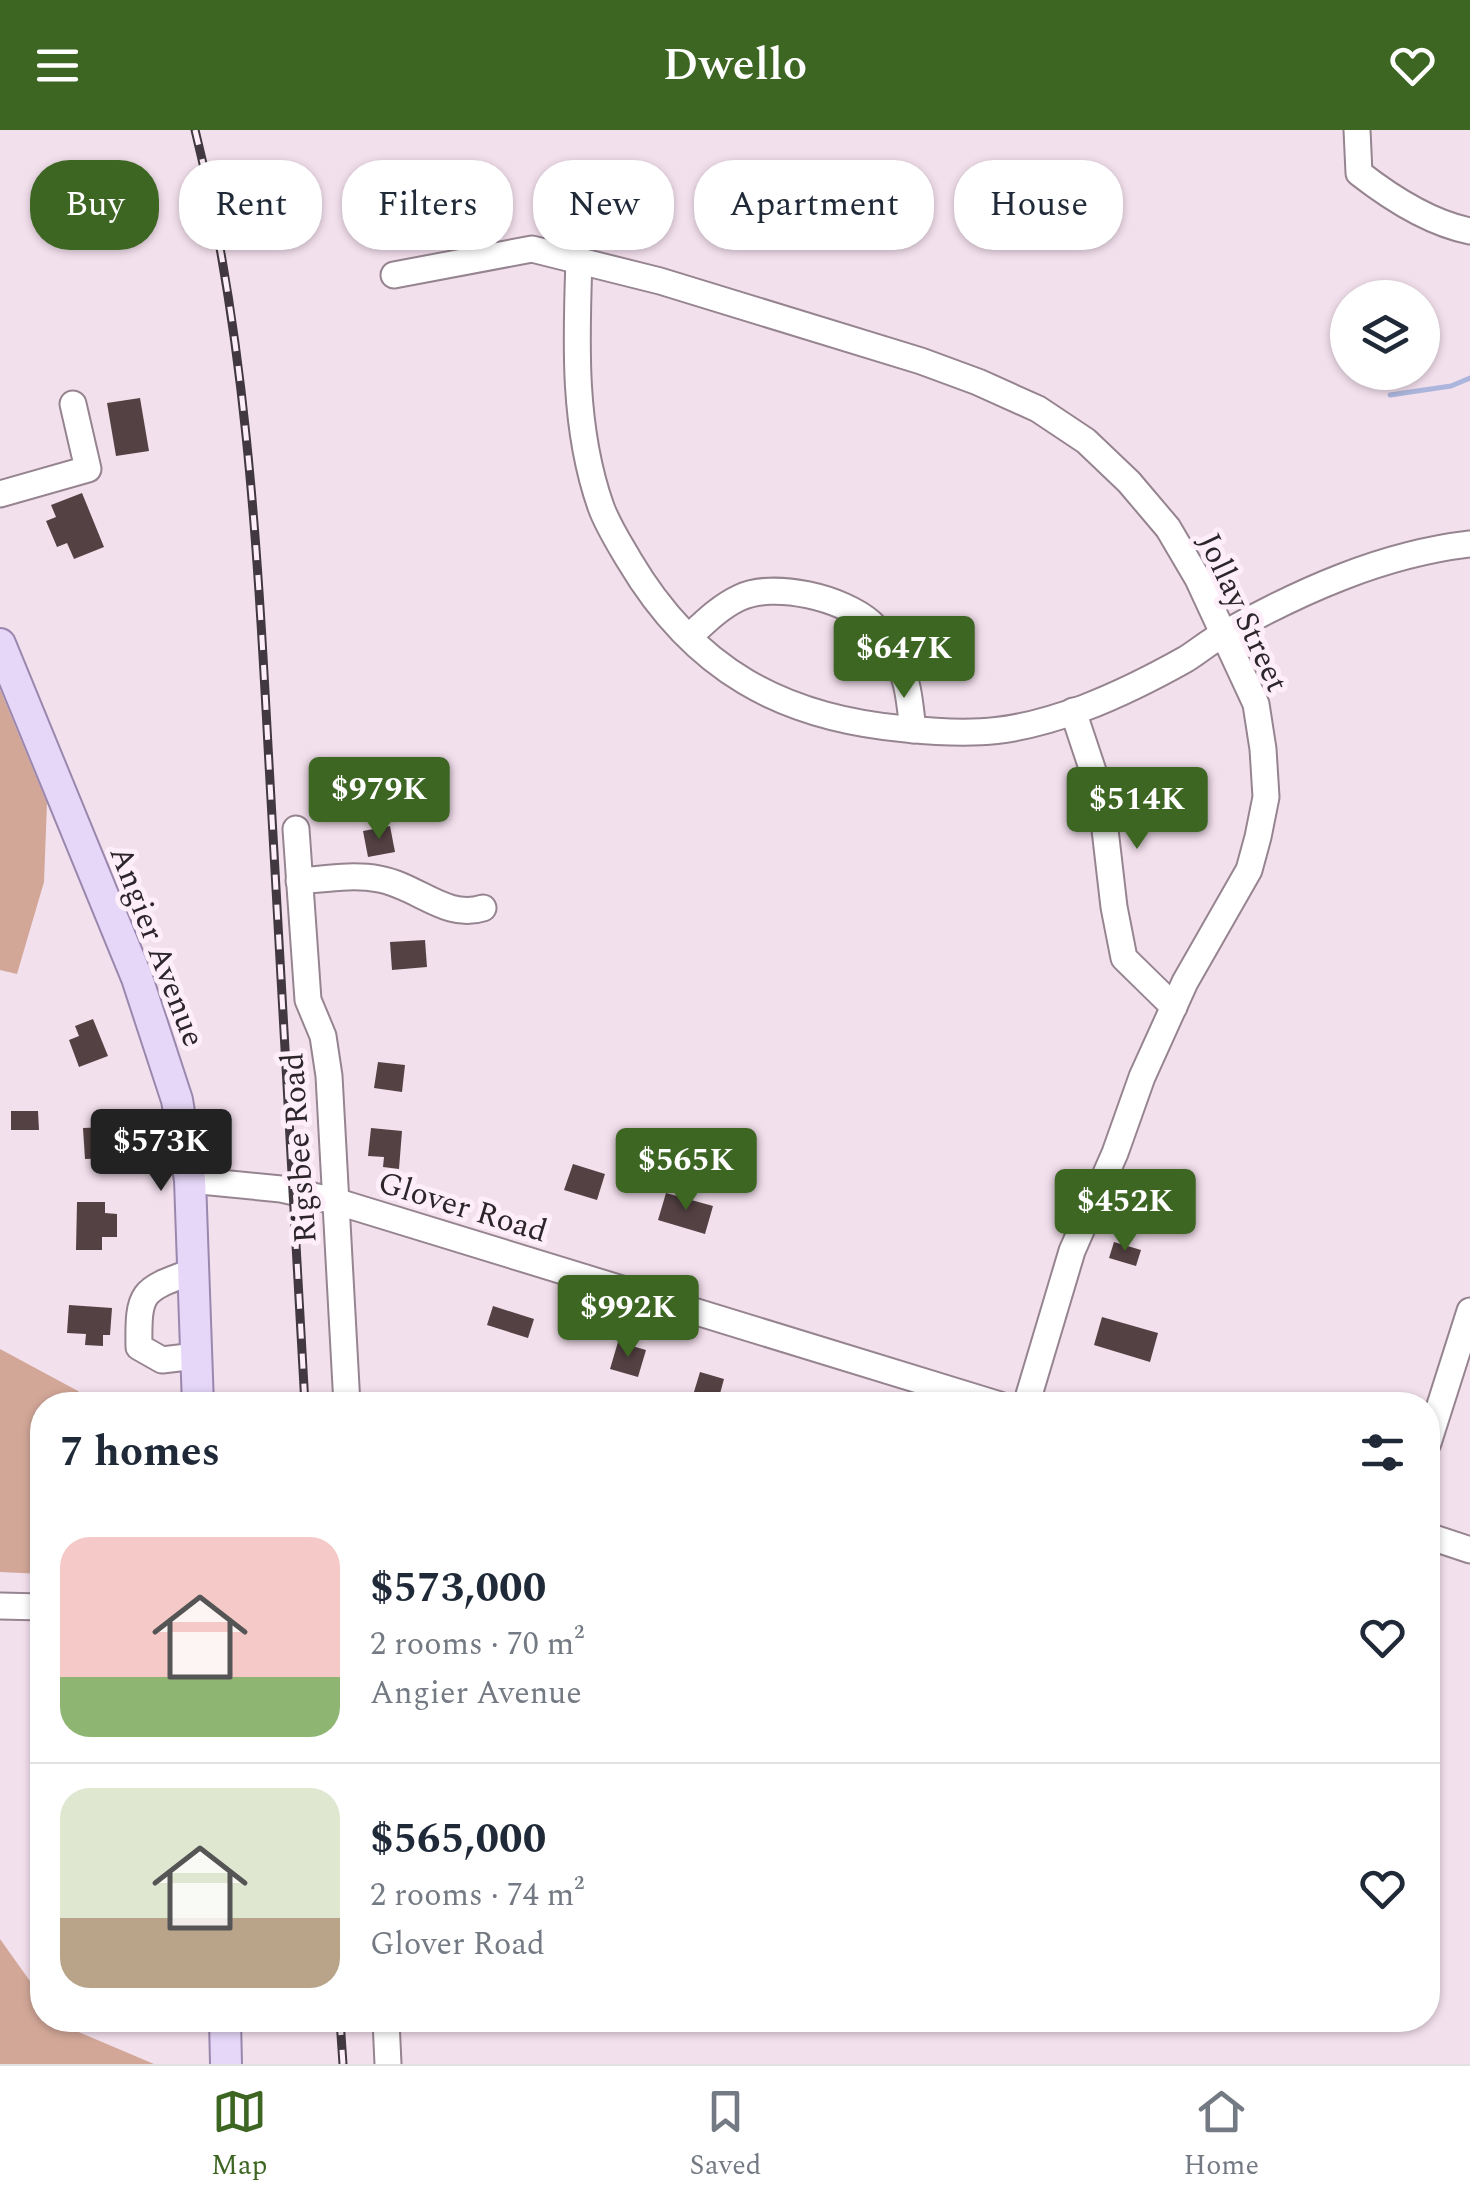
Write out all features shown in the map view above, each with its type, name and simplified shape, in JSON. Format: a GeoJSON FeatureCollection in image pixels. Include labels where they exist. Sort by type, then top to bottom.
{"type":"FeatureCollection","features":[{"type":"Feature","properties":{"kind":"main road","name":"Angier Avenue"},"geometry":{"type":"LineString","coordinates":[[0,644],[156,1032],[177,1100],[190,1180],[197,1392]]}},
{"type":"Feature","properties":{"kind":"main road"},"geometry":{"type":"LineString","coordinates":[[225,2032],[226,2064]]}},
{"type":"Feature","properties":{"kind":"street"},"geometry":{"type":"LineString","coordinates":[[1356,130],[1359,173],[1390,197],[1470,231]]}},
{"type":"Feature","properties":{"kind":"street","name":"Jollay Street"},"geometry":{"type":"LineString","coordinates":[[394,275],[532,249],[922,361],[1038,409],[1086,441],[1129,482],[1168,528],[1198,579],[1256,704],[1266,796],[1249,870],[1174,1007],[1072,1251],[1030,1392]]}},
{"type":"Feature","properties":{"kind":"street"},"geometry":{"type":"LineString","coordinates":[[579,260],[577,368],[600,505],[646,587],[690,636],[731,673],[776,699],[824,717],[960,734],[1008,732],[1074,711],[1186,659],[1223,634],[1324,584],[1372,565],[1434,548],[1470,544]]}},
{"type":"Feature","properties":{"kind":"street"},"geometry":{"type":"LineString","coordinates":[[0,494],[88,470],[73,404]]}},
{"type":"Feature","properties":{"kind":"street"},"geometry":{"type":"LineString","coordinates":[[690,636],[726,606],[760,591],[804,595],[850,610],[872,624],[899,662],[912,730]]}},
{"type":"Feature","properties":{"kind":"street"},"geometry":{"type":"LineString","coordinates":[[1074,711],[1101,795],[1124,958],[1174,1007]]}},
{"type":"Feature","properties":{"kind":"street","name":"Rigsbee Road"},"geometry":{"type":"LineString","coordinates":[[296,830],[308,1000],[323,1036],[329,1076],[347,1392]]}},
{"type":"Feature","properties":{"kind":"street"},"geometry":{"type":"LineString","coordinates":[[299,881],[372,878],[402,884],[465,914],[482,908]]}},
{"type":"Feature","properties":{"kind":"street","name":"Glover Road"},"geometry":{"type":"LineString","coordinates":[[190,1180],[282,1189],[335,1201],[958,1392]]}},
{"type":"Feature","properties":{"kind":"street"},"geometry":{"type":"LineString","coordinates":[[194,1272],[153,1286],[138,1311],[139,1347],[162,1360],[196,1356]]}},
{"type":"Feature","properties":{"kind":"street"},"geometry":{"type":"LineString","coordinates":[[1440,1405],[1470,1311]]}},
{"type":"Feature","properties":{"kind":"street"},"geometry":{"type":"LineString","coordinates":[[1440,1540],[1470,1550]]}},
{"type":"Feature","properties":{"kind":"street"},"geometry":{"type":"LineString","coordinates":[[0,1606],[30,1607]]}},
{"type":"Feature","properties":{"kind":"street"},"geometry":{"type":"LineString","coordinates":[[387,2032],[388,2064]]}},
{"type":"Feature","properties":{"kind":"shaded area"},"geometry":{"type":"Polygon","coordinates":[[[0,689],[47,803],[44,882],[17,974],[0,970],[0,689]]]}},
{"type":"Feature","properties":{"kind":"shaded area"},"geometry":{"type":"Polygon","coordinates":[[[0,1349],[79,1392],[30,1392],[30,1573],[0,1572],[0,1349]]]}},
{"type":"Feature","properties":{"kind":"shaded area"},"geometry":{"type":"Polygon","coordinates":[[[0,1939],[30,1981],[30,2032],[79,2032],[154,2064],[0,2064],[0,1939]]]}},
{"type":"Feature","properties":{"kind":"building"},"geometry":{"type":"Polygon","coordinates":[[[140,398],[149,451],[116,456],[107,403],[140,398]]]}},
{"type":"Feature","properties":{"kind":"building"},"geometry":{"type":"Polygon","coordinates":[[[82,493],[104,547],[74,559],[67,543],[57,547],[46,521],[56,517],[51,505],[82,493]]]}},
{"type":"Feature","properties":{"kind":"building"},"geometry":{"type":"Polygon","coordinates":[[[390,826],[395,852],[368,857],[363,831],[390,826]]]}},
{"type":"Feature","properties":{"kind":"building"},"geometry":{"type":"Polygon","coordinates":[[[425,940],[427,967],[392,970],[390,942],[425,940]]]}},
{"type":"Feature","properties":{"kind":"building"},"geometry":{"type":"Polygon","coordinates":[[[93,1019],[108,1056],[79,1067],[69,1040],[79,1036],[75,1026],[93,1019]]]}},
{"type":"Feature","properties":{"kind":"building"},"geometry":{"type":"Polygon","coordinates":[[[378,1062],[405,1065],[402,1092],[374,1088],[378,1062]]]}},
{"type":"Feature","properties":{"kind":"building"},"geometry":{"type":"Polygon","coordinates":[[[11,1111],[38,1111],[39,1130],[11,1130],[11,1111]]]}},
{"type":"Feature","properties":{"kind":"building"},"geometry":{"type":"Polygon","coordinates":[[[133,1126],[134,1157],[85,1159],[83,1128],[133,1126]]]}},
{"type":"Feature","properties":{"kind":"building"},"geometry":{"type":"Polygon","coordinates":[[[371,1128],[402,1131],[399,1169],[383,1167],[384,1157],[368,1156],[371,1128]]]}},
{"type":"Feature","properties":{"kind":"building"},"geometry":{"type":"Polygon","coordinates":[[[573,1164],[605,1174],[597,1200],[564,1190],[573,1164]]]}},
{"type":"Feature","properties":{"kind":"building"},"geometry":{"type":"Polygon","coordinates":[[[666,1193],[713,1206],[705,1234],[658,1220],[666,1193]]]}},
{"type":"Feature","properties":{"kind":"building"},"geometry":{"type":"Polygon","coordinates":[[[77,1202],[105,1202],[105,1213],[117,1214],[117,1237],[102,1237],[102,1250],[76,1250],[77,1202]]]}},
{"type":"Feature","properties":{"kind":"building"},"geometry":{"type":"Polygon","coordinates":[[[1114,1242],[1141,1250],[1136,1266],[1109,1258],[1114,1242]]]}},
{"type":"Feature","properties":{"kind":"building"},"geometry":{"type":"Polygon","coordinates":[[[69,1305],[112,1308],[110,1335],[103,1335],[103,1346],[85,1345],[86,1334],[67,1333],[69,1305]]]}},
{"type":"Feature","properties":{"kind":"building"},"geometry":{"type":"Polygon","coordinates":[[[493,1306],[534,1319],[528,1338],[487,1325],[493,1306]]]}},
{"type":"Feature","properties":{"kind":"building"},"geometry":{"type":"Polygon","coordinates":[[[1102,1317],[1158,1333],[1150,1362],[1094,1345],[1102,1317]]]}},
{"type":"Feature","properties":{"kind":"building"},"geometry":{"type":"Polygon","coordinates":[[[618,1342],[646,1350],[638,1377],[610,1369],[618,1342]]]}},
{"type":"Feature","properties":{"kind":"building"},"geometry":{"type":"Polygon","coordinates":[[[700,1372],[724,1379],[720,1392],[694,1392],[700,1372]]]}},
{"type":"Feature","properties":{"kind":"waterway"},"geometry":{"type":"LineString","coordinates":[[1390,395],[1451,386],[1470,378]]}},
{"type":"Feature","properties":{"kind":"railway"},"geometry":{"type":"LineString","coordinates":[[195,130],[226,282],[253,514],[304,1392]]}},
{"type":"Feature","properties":{"kind":"railway"},"geometry":{"type":"LineString","coordinates":[[341,2032],[343,2064]]}}]}
